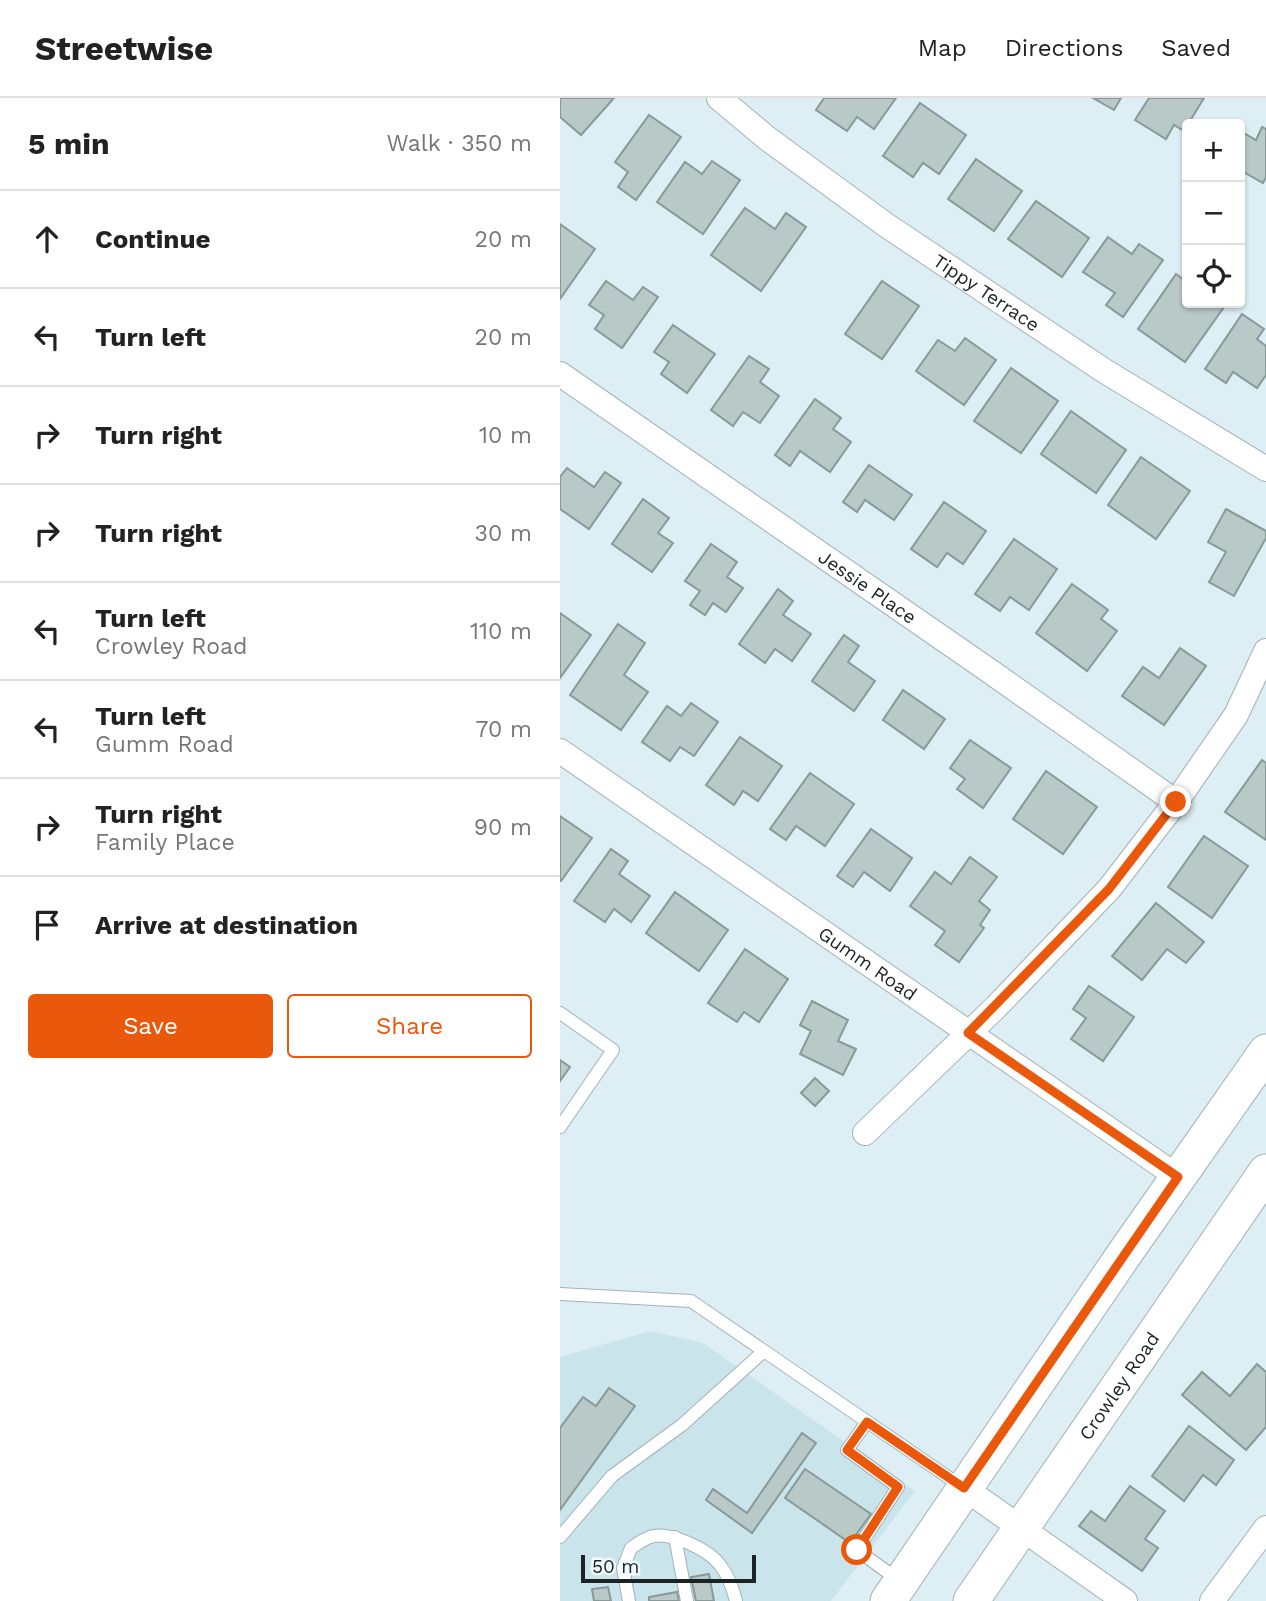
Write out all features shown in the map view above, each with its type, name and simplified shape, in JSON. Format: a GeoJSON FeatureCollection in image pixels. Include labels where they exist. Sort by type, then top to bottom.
{"type":"FeatureCollection","features":[{"type":"Feature","properties":{"kind":"main road"},"geometry":{"type":"LineString","coordinates":[[894,1592],[1266,1052]]}},
{"type":"Feature","properties":{"kind":"main road","name":"Crowley Road"},"geometry":{"type":"LineString","coordinates":[[971,1601],[1266,1172]]}},
{"type":"Feature","properties":{"kind":"street","name":"Tippy Terrace"},"geometry":{"type":"LineString","coordinates":[[719,98],[768,139],[886,225],[1103,370],[1266,469]]}},
{"type":"Feature","properties":{"kind":"street","name":"Jessie Place"},"geometry":{"type":"LineString","coordinates":[[560,374],[1176,802]]}},
{"type":"Feature","properties":{"kind":"street"},"geometry":{"type":"LineString","coordinates":[[865,1133],[968,1033],[1109,889],[1176,802],[1236,715],[1266,651]]}},
{"type":"Feature","properties":{"kind":"street","name":"Gumm Road"},"geometry":{"type":"LineString","coordinates":[[560,751],[1178,1177]]}},
{"type":"Feature","properties":{"kind":"street"},"geometry":{"type":"LineString","coordinates":[[964,1488],[1125,1601]]}},
{"type":"Feature","properties":{"kind":"street"},"geometry":{"type":"LineString","coordinates":[[1212,1601],[1266,1528]]}},
{"type":"Feature","properties":{"kind":"lane"},"geometry":{"type":"LineString","coordinates":[[560,1013],[613,1050],[560,1127]]}},
{"type":"Feature","properties":{"kind":"lane"},"geometry":{"type":"LineString","coordinates":[[560,1294],[691,1301],[964,1488]]}},
{"type":"Feature","properties":{"kind":"lane"},"geometry":{"type":"LineString","coordinates":[[560,1537],[612,1476],[682,1426],[764,1351]]}},
{"type":"Feature","properties":{"kind":"lane"},"geometry":{"type":"LineString","coordinates":[[867,1422],[847,1450],[898,1487],[857,1550],[894,1592]]}},
{"type":"Feature","properties":{"kind":"lane"},"geometry":{"type":"LineString","coordinates":[[628,1601],[623,1568],[631,1548],[652,1536],[675,1537],[697,1548],[719,1564],[733,1588],[736,1601]]}},
{"type":"Feature","properties":{"kind":"lane"},"geometry":{"type":"LineString","coordinates":[[675,1537],[687,1601]]}},
{"type":"Feature","properties":{"kind":"shaded area"},"geometry":{"type":"Polygon","coordinates":[[[650,1331],[703,1343],[915,1491],[831,1601],[560,1601],[560,1357],[650,1331]]]}},
{"type":"Feature","properties":{"kind":"building"},"geometry":{"type":"Polygon","coordinates":[[[560,98],[614,98],[581,135],[560,117],[560,98]]]}},
{"type":"Feature","properties":{"kind":"building"},"geometry":{"type":"Polygon","coordinates":[[[824,98],[896,98],[874,129],[857,117],[847,131],[816,110],[824,98]]]}},
{"type":"Feature","properties":{"kind":"building"},"geometry":{"type":"Polygon","coordinates":[[[1093,98],[1121,98],[1114,110],[1093,98]]]}},
{"type":"Feature","properties":{"kind":"building"},"geometry":{"type":"Polygon","coordinates":[[[1149,98],[1204,98],[1191,119],[1182,119],[1182,130],[1174,125],[1166,139],[1135,120],[1149,98]]]}},
{"type":"Feature","properties":{"kind":"building"},"geometry":{"type":"Polygon","coordinates":[[[920,103],[966,135],[939,174],[923,163],[913,177],[883,156],[920,103]]]}},
{"type":"Feature","properties":{"kind":"building"},"geometry":{"type":"Polygon","coordinates":[[[649,115],[681,137],[636,200],[618,187],[628,172],[615,162],[649,115]]]}},
{"type":"Feature","properties":{"kind":"building"},"geometry":{"type":"Polygon","coordinates":[[[1262,127],[1266,129],[1266,177],[1263,183],[1245,173],[1245,134],[1256,140],[1262,127]]]}},
{"type":"Feature","properties":{"kind":"building"},"geometry":{"type":"Polygon","coordinates":[[[976,159],[1022,191],[994,231],[948,199],[976,159]]]}},
{"type":"Feature","properties":{"kind":"building"},"geometry":{"type":"Polygon","coordinates":[[[712,161],[740,180],[703,234],[657,202],[685,162],[702,174],[712,161]]]}},
{"type":"Feature","properties":{"kind":"building"},"geometry":{"type":"Polygon","coordinates":[[[1036,201],[1089,238],[1062,277],[1008,239],[1036,201]]]}},
{"type":"Feature","properties":{"kind":"building"},"geometry":{"type":"Polygon","coordinates":[[[745,208],[775,229],[786,213],[806,227],[761,291],[711,255],[745,208]]]}},
{"type":"Feature","properties":{"kind":"building"},"geometry":{"type":"Polygon","coordinates":[[[560,224],[595,249],[560,299],[560,224]]]}},
{"type":"Feature","properties":{"kind":"building"},"geometry":{"type":"Polygon","coordinates":[[[1108,237],[1132,254],[1139,244],[1163,260],[1123,317],[1106,305],[1115,293],[1083,272],[1108,237]]]}},
{"type":"Feature","properties":{"kind":"building"},"geometry":{"type":"Polygon","coordinates":[[[1176,274],[1182,278],[1182,308],[1223,308],[1185,362],[1138,329],[1176,274]]]}},
{"type":"Feature","properties":{"kind":"building"},"geometry":{"type":"Polygon","coordinates":[[[606,281],[633,300],[643,287],[658,297],[622,348],[595,329],[604,315],[589,305],[606,281]]]}},
{"type":"Feature","properties":{"kind":"building"},"geometry":{"type":"Polygon","coordinates":[[[882,281],[919,306],[882,359],[845,334],[882,281]]]}},
{"type":"Feature","properties":{"kind":"building"},"geometry":{"type":"Polygon","coordinates":[[[1242,314],[1264,329],[1257,339],[1266,346],[1266,375],[1257,388],[1233,372],[1226,383],[1205,369],[1242,314]]]}},
{"type":"Feature","properties":{"kind":"building"},"geometry":{"type":"Polygon","coordinates":[[[673,325],[715,354],[687,393],[661,374],[669,362],[654,352],[673,325]]]}},
{"type":"Feature","properties":{"kind":"building"},"geometry":{"type":"Polygon","coordinates":[[[965,338],[996,360],[964,405],[916,371],[938,340],[955,351],[965,338]]]}},
{"type":"Feature","properties":{"kind":"building"},"geometry":{"type":"Polygon","coordinates":[[[749,356],[769,369],[760,382],[779,396],[760,423],[743,412],[733,426],[711,410],[749,356]]]}},
{"type":"Feature","properties":{"kind":"building"},"geometry":{"type":"Polygon","coordinates":[[[1011,368],[1058,401],[1021,453],[974,421],[1011,368]]]}},
{"type":"Feature","properties":{"kind":"building"},"geometry":{"type":"Polygon","coordinates":[[[815,399],[841,418],[833,429],[851,442],[830,472],[800,451],[790,466],[775,455],[815,399]]]}},
{"type":"Feature","properties":{"kind":"building"},"geometry":{"type":"Polygon","coordinates":[[[1071,411],[1126,450],[1096,493],[1041,454],[1071,411]]]}},
{"type":"Feature","properties":{"kind":"building"},"geometry":{"type":"Polygon","coordinates":[[[1141,457],[1190,491],[1156,539],[1108,505],[1141,457]]]}},
{"type":"Feature","properties":{"kind":"building"},"geometry":{"type":"Polygon","coordinates":[[[869,465],[912,495],[894,520],[865,500],[857,512],[843,502],[869,465]]]}},
{"type":"Feature","properties":{"kind":"building"},"geometry":{"type":"Polygon","coordinates":[[[567,468],[594,487],[605,472],[621,483],[589,529],[560,509],[560,477],[567,468]]]}},
{"type":"Feature","properties":{"kind":"building"},"geometry":{"type":"Polygon","coordinates":[[[643,499],[669,518],[658,533],[673,543],[652,572],[612,544],[643,499]]]}},
{"type":"Feature","properties":{"kind":"building"},"geometry":{"type":"Polygon","coordinates":[[[944,502],[986,531],[963,564],[947,553],[937,567],[911,549],[944,502]]]}},
{"type":"Feature","properties":{"kind":"building"},"geometry":{"type":"Polygon","coordinates":[[[1226,509],[1266,531],[1266,538],[1234,596],[1209,582],[1226,552],[1208,542],[1226,509]]]}},
{"type":"Feature","properties":{"kind":"building"},"geometry":{"type":"Polygon","coordinates":[[[1014,539],[1057,569],[1029,610],[1010,597],[1000,611],[975,594],[1014,539]]]}},
{"type":"Feature","properties":{"kind":"building"},"geometry":{"type":"Polygon","coordinates":[[[711,544],[737,562],[727,577],[743,588],[726,612],[713,603],[705,615],[690,605],[700,591],[685,581],[711,544]]]}},
{"type":"Feature","properties":{"kind":"building"},"geometry":{"type":"Polygon","coordinates":[[[1072,584],[1108,610],[1101,619],[1117,631],[1087,671],[1036,633],[1072,584]]]}},
{"type":"Feature","properties":{"kind":"building"},"geometry":{"type":"Polygon","coordinates":[[[778,589],[793,601],[783,615],[811,634],[792,661],[775,649],[765,663],[739,644],[778,589]]]}},
{"type":"Feature","properties":{"kind":"building"},"geometry":{"type":"Polygon","coordinates":[[[560,613],[591,635],[560,678],[560,613]]]}},
{"type":"Feature","properties":{"kind":"building"},"geometry":{"type":"Polygon","coordinates":[[[618,624],[645,643],[624,675],[648,692],[621,730],[570,695],[618,624]]]}},
{"type":"Feature","properties":{"kind":"building"},"geometry":{"type":"Polygon","coordinates":[[[844,635],[859,646],[848,662],[875,681],[854,711],[812,681],[844,635]]]}},
{"type":"Feature","properties":{"kind":"building"},"geometry":{"type":"Polygon","coordinates":[[[1180,648],[1206,666],[1164,725],[1122,696],[1143,667],[1159,678],[1180,648]]]}},
{"type":"Feature","properties":{"kind":"building"},"geometry":{"type":"Polygon","coordinates":[[[903,690],[945,719],[924,749],[883,720],[903,690]]]}},
{"type":"Feature","properties":{"kind":"building"},"geometry":{"type":"Polygon","coordinates":[[[691,703],[718,722],[694,756],[680,747],[670,761],[642,742],[667,706],[681,716],[691,703]]]}},
{"type":"Feature","properties":{"kind":"building"},"geometry":{"type":"Polygon","coordinates":[[[740,737],[782,766],[758,801],[743,791],[734,805],[706,785],[740,737]]]}},
{"type":"Feature","properties":{"kind":"building"},"geometry":{"type":"Polygon","coordinates":[[[970,740],[1011,768],[983,808],[957,789],[965,779],[950,768],[970,740]]]}},
{"type":"Feature","properties":{"kind":"building"},"geometry":{"type":"Polygon","coordinates":[[[1262,760],[1266,763],[1266,840],[1225,812],[1262,760]]]}},
{"type":"Feature","properties":{"kind":"building"},"geometry":{"type":"Polygon","coordinates":[[[1046,771],[1097,807],[1063,854],[1013,819],[1046,771]]]}},
{"type":"Feature","properties":{"kind":"building"},"geometry":{"type":"Polygon","coordinates":[[[810,773],[854,804],[825,846],[796,826],[786,840],[770,829],[810,773]]]}},
{"type":"Feature","properties":{"kind":"building"},"geometry":{"type":"Polygon","coordinates":[[[560,816],[592,838],[561,881],[560,881],[560,816]]]}},
{"type":"Feature","properties":{"kind":"building"},"geometry":{"type":"Polygon","coordinates":[[[871,829],[912,858],[890,891],[864,872],[853,887],[837,876],[871,829]]]}},
{"type":"Feature","properties":{"kind":"building"},"geometry":{"type":"Polygon","coordinates":[[[1204,836],[1248,866],[1212,918],[1168,887],[1204,836]]]}},
{"type":"Feature","properties":{"kind":"building"},"geometry":{"type":"Polygon","coordinates":[[[611,849],[628,861],[619,874],[650,896],[631,922],[614,909],[605,922],[574,901],[611,849]]]}},
{"type":"Feature","properties":{"kind":"building"},"geometry":{"type":"Polygon","coordinates":[[[970,857],[997,877],[979,901],[990,910],[980,925],[984,928],[959,962],[935,945],[945,931],[910,906],[935,872],[951,884],[970,857]]]}},
{"type":"Feature","properties":{"kind":"building"},"geometry":{"type":"Polygon","coordinates":[[[675,892],[728,930],[699,971],[646,933],[675,892]]]}},
{"type":"Feature","properties":{"kind":"building"},"geometry":{"type":"Polygon","coordinates":[[[1156,903],[1204,942],[1186,963],[1167,949],[1142,980],[1112,956],[1156,903]]]}},
{"type":"Feature","properties":{"kind":"building"},"geometry":{"type":"Polygon","coordinates":[[[745,949],[788,979],[759,1022],[744,1012],[737,1022],[708,1003],[745,949]]]}},
{"type":"Feature","properties":{"kind":"building"},"geometry":{"type":"Polygon","coordinates":[[[1089,986],[1134,1017],[1103,1061],[1071,1039],[1086,1018],[1073,1009],[1089,986]]]}},
{"type":"Feature","properties":{"kind":"building"},"geometry":{"type":"Polygon","coordinates":[[[812,1001],[848,1020],[838,1041],[856,1049],[843,1075],[800,1054],[811,1031],[800,1025],[812,1001]]]}},
{"type":"Feature","properties":{"kind":"building"},"geometry":{"type":"Polygon","coordinates":[[[560,1060],[570,1067],[560,1081],[560,1060]]]}},
{"type":"Feature","properties":{"kind":"building"},"geometry":{"type":"Polygon","coordinates":[[[815,1078],[829,1091],[815,1106],[801,1093],[815,1078]]]}},
{"type":"Feature","properties":{"kind":"building"},"geometry":{"type":"Polygon","coordinates":[[[1257,1364],[1266,1372],[1266,1427],[1246,1450],[1182,1395],[1202,1372],[1230,1396],[1257,1364]]]}},
{"type":"Feature","properties":{"kind":"building"},"geometry":{"type":"Polygon","coordinates":[[[609,1388],[635,1406],[560,1510],[560,1428],[583,1397],[596,1406],[609,1388]]]}},
{"type":"Feature","properties":{"kind":"building"},"geometry":{"type":"Polygon","coordinates":[[[1189,1426],[1234,1460],[1216,1485],[1203,1475],[1184,1501],[1152,1476],[1189,1426]]]}},
{"type":"Feature","properties":{"kind":"building"},"geometry":{"type":"Polygon","coordinates":[[[802,1433],[816,1443],[752,1533],[706,1500],[713,1489],[747,1513],[802,1433]]]}},
{"type":"Feature","properties":{"kind":"building"},"geometry":{"type":"Polygon","coordinates":[[[805,1469],[871,1514],[850,1543],[785,1498],[805,1469]]]}},
{"type":"Feature","properties":{"kind":"building"},"geometry":{"type":"Polygon","coordinates":[[[1130,1486],[1165,1511],[1145,1539],[1158,1548],[1142,1571],[1079,1526],[1091,1511],[1105,1521],[1130,1486]]]}},
{"type":"Feature","properties":{"kind":"building"},"geometry":{"type":"Polygon","coordinates":[[[709,1574],[714,1601],[696,1601],[691,1577],[709,1574]]]}},
{"type":"Feature","properties":{"kind":"building"},"geometry":{"type":"Polygon","coordinates":[[[608,1587],[611,1601],[594,1601],[592,1589],[608,1587]]]}},
{"type":"Feature","properties":{"kind":"building"},"geometry":{"type":"Polygon","coordinates":[[[677,1592],[679,1601],[649,1601],[649,1597],[677,1592]]]}},
{"type":"Feature","properties":{"kind":"route"},"geometry":{"type":"LineString","coordinates":[[857,1550],[898,1487],[847,1450],[867,1422],[964,1488],[1178,1177],[968,1033],[1109,889],[1176,802]]}}]}
